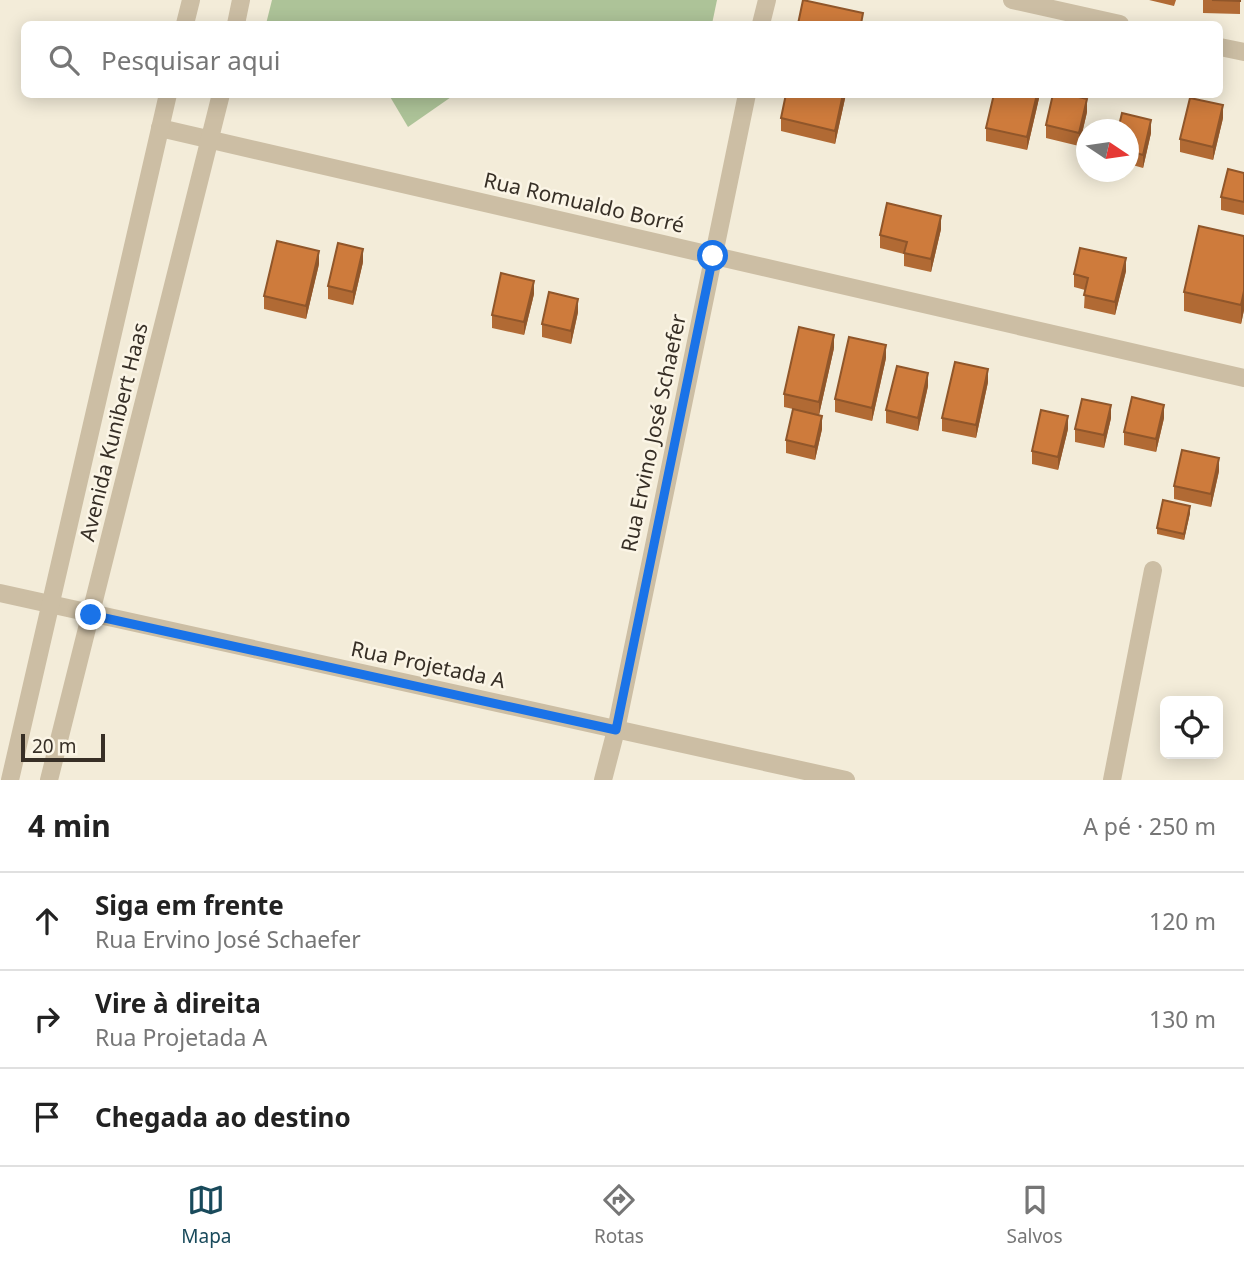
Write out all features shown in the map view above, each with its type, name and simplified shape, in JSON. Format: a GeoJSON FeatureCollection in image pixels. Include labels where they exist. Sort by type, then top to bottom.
{"type":"FeatureCollection","features":[{"type":"Feature","properties":{"kind":"street"},"geometry":{"type":"LineString","coordinates":[[186,21],[191,0]]}},
{"type":"Feature","properties":{"kind":"street"},"geometry":{"type":"LineString","coordinates":[[237,21],[241,0]]}},
{"type":"Feature","properties":{"kind":"street"},"geometry":{"type":"LineString","coordinates":[[762,21],[766,0]]}},
{"type":"Feature","properties":{"kind":"street"},"geometry":{"type":"LineString","coordinates":[[1012,0],[1106,21]]}},
{"type":"Feature","properties":{"kind":"street"},"geometry":{"type":"LineString","coordinates":[[1223,48],[1244,52]]}},
{"type":"Feature","properties":{"kind":"street","name":"Avenida Kunibert Haas"},"geometry":{"type":"LineString","coordinates":[[10,780],[167,98]]}},
{"type":"Feature","properties":{"kind":"street","name":"Avenida Kunibert Haas"},"geometry":{"type":"LineString","coordinates":[[49,780],[220,98]]}},
{"type":"Feature","properties":{"kind":"street","name":"Rua Ervino José Schaefer"},"geometry":{"type":"LineString","coordinates":[[603,780],[616,730],[746,98]]}},
{"type":"Feature","properties":{"kind":"street","name":"Rua Romualdo Borré"},"geometry":{"type":"LineString","coordinates":[[160,128],[1244,379]]}},
{"type":"Feature","properties":{"kind":"street"},"geometry":{"type":"LineString","coordinates":[[1112,780],[1153,569]]}},
{"type":"Feature","properties":{"kind":"street","name":"Rua Projetada A"},"geometry":{"type":"LineString","coordinates":[[0,593],[846,780]]}},
{"type":"Feature","properties":{"kind":"green space"},"geometry":{"type":"Polygon","coordinates":[[[272,0],[717,0],[713,21],[267,21],[272,0]]]}},
{"type":"Feature","properties":{"kind":"green space"},"geometry":{"type":"Polygon","coordinates":[[[391,98],[450,98],[408,127],[391,98]]]}},
{"type":"Feature","properties":{"kind":"building"},"geometry":{"type":"Polygon","coordinates":[[[803,0],[863,13],[862,21],[799,21],[803,0]]]}},
{"type":"Feature","properties":{"kind":"building"},"geometry":{"type":"Polygon","coordinates":[[[785,98],[842,98],[835,131],[781,118],[785,98]]]}},
{"type":"Feature","properties":{"kind":"building"},"geometry":{"type":"Polygon","coordinates":[[[993,98],[1036,98],[1027,137],[986,128],[993,98]]]}},
{"type":"Feature","properties":{"kind":"building"},"geometry":{"type":"Polygon","coordinates":[[[1052,98],[1087,99],[1082,119],[1076,119],[1076,132],[1046,125],[1052,98]]]}},
{"type":"Feature","properties":{"kind":"building"},"geometry":{"type":"Polygon","coordinates":[[[1190,98],[1223,105],[1213,147],[1180,139],[1190,98]]]}},
{"type":"Feature","properties":{"kind":"building"},"geometry":{"type":"Polygon","coordinates":[[[1122,113],[1151,120],[1143,155],[1139,154],[1139,119],[1121,119],[1122,113]]]}},
{"type":"Feature","properties":{"kind":"building"},"geometry":{"type":"Polygon","coordinates":[[[1228,169],[1244,173],[1244,202],[1221,197],[1228,169]]]}},
{"type":"Feature","properties":{"kind":"building"},"geometry":{"type":"Polygon","coordinates":[[[887,203],[941,216],[931,259],[904,253],[907,242],[880,235],[887,203]]]}},
{"type":"Feature","properties":{"kind":"building"},"geometry":{"type":"Polygon","coordinates":[[[1199,226],[1244,236],[1244,291],[1241,305],[1184,292],[1199,226]]]}},
{"type":"Feature","properties":{"kind":"building"},"geometry":{"type":"Polygon","coordinates":[[[277,241],[319,251],[306,306],[264,296],[277,241]]]}},
{"type":"Feature","properties":{"kind":"building"},"geometry":{"type":"Polygon","coordinates":[[[338,243],[363,249],[353,292],[328,286],[338,243]]]}},
{"type":"Feature","properties":{"kind":"building"},"geometry":{"type":"Polygon","coordinates":[[[1080,248],[1126,258],[1115,302],[1084,295],[1088,278],[1074,274],[1080,248]]]}},
{"type":"Feature","properties":{"kind":"building"},"geometry":{"type":"Polygon","coordinates":[[[501,273],[534,281],[524,322],[492,315],[501,273]]]}},
{"type":"Feature","properties":{"kind":"building"},"geometry":{"type":"Polygon","coordinates":[[[549,292],[578,299],[571,331],[542,324],[549,292]]]}},
{"type":"Feature","properties":{"kind":"building"},"geometry":{"type":"Polygon","coordinates":[[[799,327],[834,335],[819,402],[784,394],[799,327]]]}},
{"type":"Feature","properties":{"kind":"building"},"geometry":{"type":"Polygon","coordinates":[[[849,337],[886,345],[872,408],[835,399],[849,337]]]}},
{"type":"Feature","properties":{"kind":"building"},"geometry":{"type":"Polygon","coordinates":[[[955,362],[988,369],[976,425],[942,418],[955,362]]]}},
{"type":"Feature","properties":{"kind":"building"},"geometry":{"type":"Polygon","coordinates":[[[897,366],[928,373],[918,418],[886,410],[897,366]]]}},
{"type":"Feature","properties":{"kind":"building"},"geometry":{"type":"Polygon","coordinates":[[[1132,397],[1164,405],[1156,439],[1124,432],[1132,397]]]}},
{"type":"Feature","properties":{"kind":"building"},"geometry":{"type":"Polygon","coordinates":[[[1082,399],[1111,405],[1104,435],[1075,429],[1082,399]]]}},
{"type":"Feature","properties":{"kind":"building"},"geometry":{"type":"Polygon","coordinates":[[[793,409],[822,416],[815,447],[786,440],[793,409]]]}},
{"type":"Feature","properties":{"kind":"building"},"geometry":{"type":"Polygon","coordinates":[[[1041,410],[1068,416],[1058,457],[1032,451],[1041,410]]]}},
{"type":"Feature","properties":{"kind":"building"},"geometry":{"type":"Polygon","coordinates":[[[1182,450],[1219,458],[1211,494],[1174,486],[1182,450]]]}},
{"type":"Feature","properties":{"kind":"building"},"geometry":{"type":"Polygon","coordinates":[[[1163,500],[1190,506],[1184,534],[1157,528],[1163,500]]]}},
{"type":"Feature","properties":{"kind":"route"},"geometry":{"type":"LineString","coordinates":[[91,615],[616,730],[713,256]]}}]}
